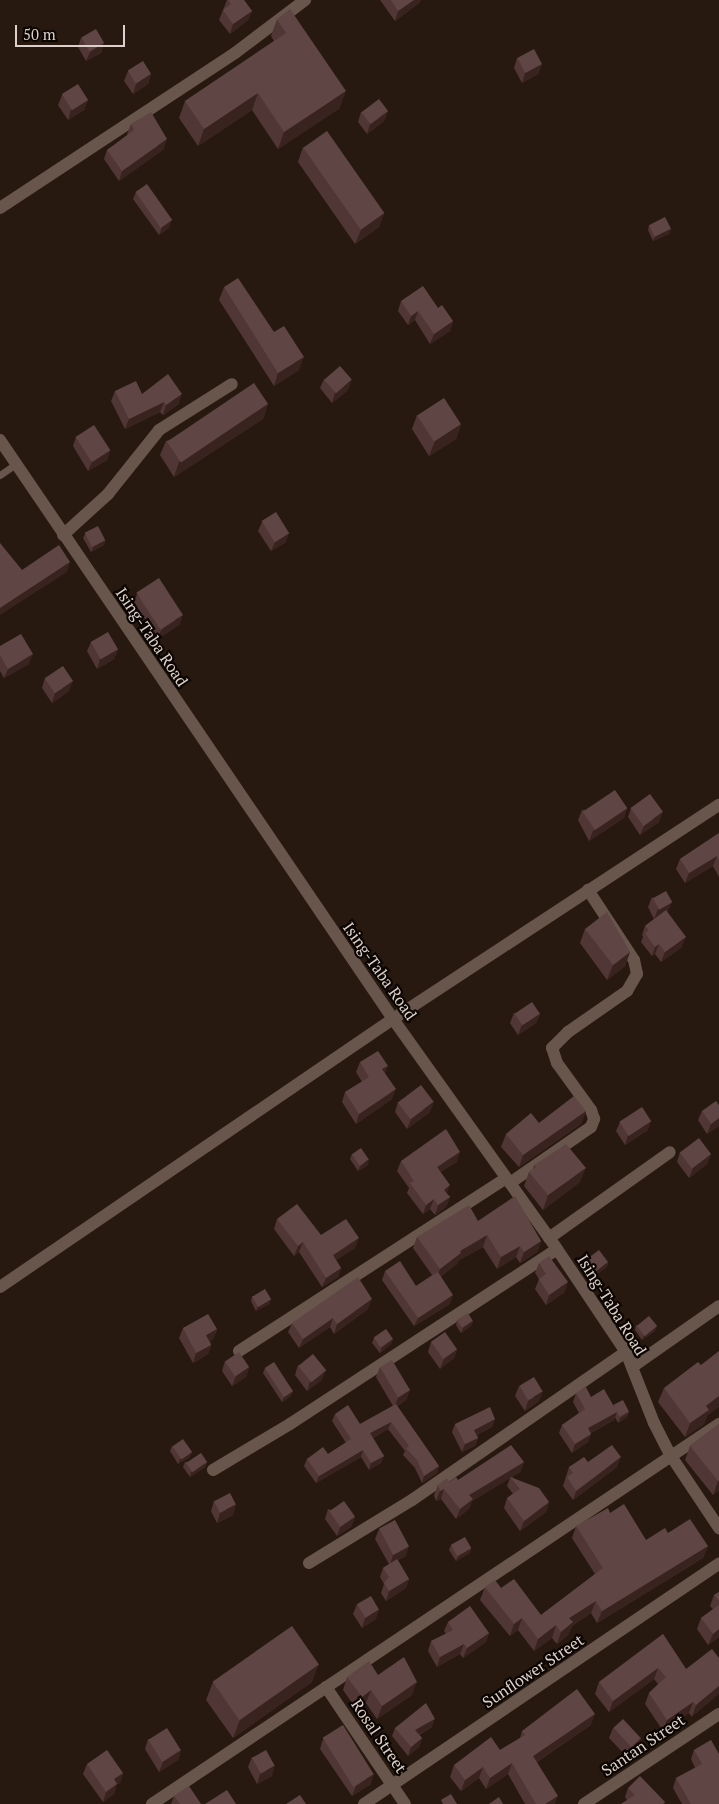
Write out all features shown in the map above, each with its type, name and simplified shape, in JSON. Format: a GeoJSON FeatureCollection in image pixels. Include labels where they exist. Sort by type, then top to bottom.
{"type":"FeatureCollection","features":[{"type":"Feature","properties":{"kind":"street"},"geometry":{"type":"LineString","coordinates":[[0,208],[235,53],[305,0]]}},
{"type":"Feature","properties":{"kind":"street"},"geometry":{"type":"LineString","coordinates":[[63,536],[108,494],[159,430],[232,384]]}},
{"type":"Feature","properties":{"kind":"street","name":"Ising-Taba Road"},"geometry":{"type":"LineString","coordinates":[[0,440],[63,536],[393,1019],[557,1249],[626,1352],[654,1424],[671,1456],[719,1528]]}},
{"type":"Feature","properties":{"kind":"street"},"geometry":{"type":"LineString","coordinates":[[0,1287],[393,1019],[719,805]]}},
{"type":"Feature","properties":{"kind":"street"},"geometry":{"type":"LineString","coordinates":[[239,1350],[591,1127],[594,1119],[591,1110],[557,1063],[552,1048],[568,1032],[627,991],[638,974],[634,960],[588,890]]}},
{"type":"Feature","properties":{"kind":"street"},"geometry":{"type":"LineString","coordinates":[[549,1238],[670,1152]]}},
{"type":"Feature","properties":{"kind":"street"},"geometry":{"type":"LineString","coordinates":[[213,1470],[290,1424],[557,1249]]}},
{"type":"Feature","properties":{"kind":"street"},"geometry":{"type":"LineString","coordinates":[[632,1367],[719,1306]]}},
{"type":"Feature","properties":{"kind":"street"},"geometry":{"type":"LineString","coordinates":[[309,1564],[412,1500],[626,1352]]}},
{"type":"Feature","properties":{"kind":"street"},"geometry":{"type":"LineString","coordinates":[[152,1804],[719,1424]]}},
{"type":"Feature","properties":{"kind":"street","name":"Sunflower Street"},"geometry":{"type":"LineString","coordinates":[[364,1804],[719,1564]]}},
{"type":"Feature","properties":{"kind":"street","name":"Rosal Street"},"geometry":{"type":"LineString","coordinates":[[326,1687],[405,1804]]}},
{"type":"Feature","properties":{"kind":"street","name":"Santan Street"},"geometry":{"type":"LineString","coordinates":[[584,1804],[719,1714]]}},
{"type":"Feature","properties":{"kind":"lane"},"geometry":{"type":"LineString","coordinates":[[0,476],[16,464]]}},
{"type":"Feature","properties":{"kind":"building"},"geometry":{"type":"Polygon","coordinates":[[[228,0],[244,0],[252,11],[233,24],[223,10],[231,4],[228,0]]]}},
{"type":"Feature","properties":{"kind":"building"},"geometry":{"type":"Polygon","coordinates":[[[391,0],[414,0],[398,11],[391,0]]]}},
{"type":"Feature","properties":{"kind":"building"},"geometry":{"type":"Polygon","coordinates":[[[290,9],[346,91],[284,132],[258,93],[204,129],[185,101],[286,33],[277,19],[290,9]]]}},
{"type":"Feature","properties":{"kind":"building"},"geometry":{"type":"Polygon","coordinates":[[[96,29],[104,43],[89,51],[81,38],[96,29]]]}},
{"type":"Feature","properties":{"kind":"building"},"geometry":{"type":"Polygon","coordinates":[[[534,49],[542,64],[525,73],[517,58],[534,49]]]}},
{"type":"Feature","properties":{"kind":"building"},"geometry":{"type":"Polygon","coordinates":[[[143,61],[151,74],[136,83],[128,71],[143,61]]]}},
{"type":"Feature","properties":{"kind":"building"},"geometry":{"type":"Polygon","coordinates":[[[78,84],[88,100],[72,110],[62,94],[78,84]]]}},
{"type":"Feature","properties":{"kind":"building"},"geometry":{"type":"Polygon","coordinates":[[[379,99],[388,111],[370,124],[361,112],[379,99]]]}},
{"type":"Feature","properties":{"kind":"building"},"geometry":{"type":"Polygon","coordinates":[[[151,112],[167,139],[122,171],[107,150],[134,130],[131,124],[151,112]]]}},
{"type":"Feature","properties":{"kind":"building"},"geometry":{"type":"Polygon","coordinates":[[[327,131],[384,213],[361,230],[303,148],[327,131]]]}},
{"type":"Feature","properties":{"kind":"building"},"geometry":{"type":"Polygon","coordinates":[[[147,184],[172,220],[161,228],[136,192],[147,184]]]}},
{"type":"Feature","properties":{"kind":"building"},"geometry":{"type":"Polygon","coordinates":[[[665,217],[671,229],[655,237],[649,225],[665,217]]]}},
{"type":"Feature","properties":{"kind":"building"},"geometry":{"type":"Polygon","coordinates":[[[238,278],[274,332],[284,326],[304,357],[278,373],[224,287],[238,278]]]}},
{"type":"Feature","properties":{"kind":"building"},"geometry":{"type":"Polygon","coordinates":[[[423,286],[438,308],[442,305],[453,321],[434,334],[418,311],[411,316],[401,301],[423,286]]]}},
{"type":"Feature","properties":{"kind":"building"},"geometry":{"type":"Polygon","coordinates":[[[340,366],[352,380],[336,393],[324,380],[340,366]]]}},
{"type":"Feature","properties":{"kind":"building"},"geometry":{"type":"Polygon","coordinates":[[[168,374],[182,394],[166,405],[164,402],[129,419],[115,391],[136,381],[142,394],[168,374]]]}},
{"type":"Feature","properties":{"kind":"building"},"geometry":{"type":"Polygon","coordinates":[[[254,383],[268,404],[181,462],[167,442],[254,383]]]}},
{"type":"Feature","properties":{"kind":"building"},"geometry":{"type":"Polygon","coordinates":[[[444,398],[461,424],[434,441],[417,415],[444,398]]]}},
{"type":"Feature","properties":{"kind":"building"},"geometry":{"type":"Polygon","coordinates":[[[94,425],[110,450],[92,462],[76,437],[94,425]]]}},
{"type":"Feature","properties":{"kind":"building"},"geometry":{"type":"Polygon","coordinates":[[[276,512],[289,533],[275,542],[262,521],[276,512]]]}},
{"type":"Feature","properties":{"kind":"building"},"geometry":{"type":"Polygon","coordinates":[[[98,526],[105,540],[92,547],[85,533],[98,526]]]}},
{"type":"Feature","properties":{"kind":"building"},"geometry":{"type":"Polygon","coordinates":[[[0,543],[22,570],[59,545],[70,562],[0,608],[0,543]]]}},
{"type":"Feature","properties":{"kind":"building"},"geometry":{"type":"Polygon","coordinates":[[[159,578],[183,615],[160,630],[136,593],[159,578]]]}},
{"type":"Feature","properties":{"kind":"building"},"geometry":{"type":"Polygon","coordinates":[[[108,632],[118,649],[101,659],[91,642],[108,632]]]}},
{"type":"Feature","properties":{"kind":"building"},"geometry":{"type":"Polygon","coordinates":[[[21,634],[33,654],[8,669],[0,655],[0,646],[21,634]]]}},
{"type":"Feature","properties":{"kind":"building"},"geometry":{"type":"Polygon","coordinates":[[[63,666],[73,681],[55,693],[45,678],[63,666]]]}},
{"type":"Feature","properties":{"kind":"building"},"geometry":{"type":"Polygon","coordinates":[[[615,790],[627,808],[595,830],[583,812],[615,790]]]}},
{"type":"Feature","properties":{"kind":"building"},"geometry":{"type":"Polygon","coordinates":[[[650,794],[663,812],[644,826],[631,808],[650,794]]]}},
{"type":"Feature","properties":{"kind":"building"},"geometry":{"type":"Polygon","coordinates":[[[719,833],[719,861],[717,856],[689,873],[680,859],[719,833]]]}},
{"type":"Feature","properties":{"kind":"building"},"geometry":{"type":"Polygon","coordinates":[[[666,891],[672,902],[659,910],[653,898],[666,891]]]}},
{"type":"Feature","properties":{"kind":"building"},"geometry":{"type":"Polygon","coordinates":[[[666,910],[686,937],[665,952],[659,944],[655,947],[645,933],[649,930],[645,926],[666,910]]]}},
{"type":"Feature","properties":{"kind":"building"},"geometry":{"type":"Polygon","coordinates":[[[607,912],[630,952],[613,965],[585,929],[607,912]]]}},
{"type":"Feature","properties":{"kind":"building"},"geometry":{"type":"Polygon","coordinates":[[[532,1002],[540,1014],[522,1025],[515,1014],[532,1002]]]}},
{"type":"Feature","properties":{"kind":"building"},"geometry":{"type":"Polygon","coordinates":[[[378,1051],[388,1066],[382,1069],[396,1089],[359,1114],[345,1092],[369,1077],[360,1062],[378,1051]]]}},
{"type":"Feature","properties":{"kind":"building"},"geometry":{"type":"Polygon","coordinates":[[[421,1085],[434,1102],[410,1119],[398,1102],[421,1085]]]}},
{"type":"Feature","properties":{"kind":"building"},"geometry":{"type":"Polygon","coordinates":[[[574,1096],[586,1111],[523,1155],[506,1134],[531,1113],[539,1123],[574,1096]]]}},
{"type":"Feature","properties":{"kind":"building"},"geometry":{"type":"Polygon","coordinates":[[[716,1101],[719,1105],[719,1118],[711,1124],[702,1111],[716,1101]]]}},
{"type":"Feature","properties":{"kind":"building"},"geometry":{"type":"Polygon","coordinates":[[[642,1107],[651,1121],[629,1136],[619,1122],[642,1107]]]}},
{"type":"Feature","properties":{"kind":"building"},"geometry":{"type":"Polygon","coordinates":[[[446,1129],[460,1152],[437,1167],[450,1185],[444,1190],[450,1197],[438,1205],[434,1199],[426,1205],[410,1183],[414,1181],[401,1161],[446,1129]]]}},
{"type":"Feature","properties":{"kind":"building"},"geometry":{"type":"Polygon","coordinates":[[[699,1138],[711,1154],[692,1168],[680,1152],[699,1138]]]}},
{"type":"Feature","properties":{"kind":"building"},"geometry":{"type":"Polygon","coordinates":[[[566,1144],[586,1168],[548,1195],[529,1172],[536,1167],[534,1165],[566,1144]]]}},
{"type":"Feature","properties":{"kind":"building"},"geometry":{"type":"Polygon","coordinates":[[[361,1148],[369,1160],[360,1166],[352,1154],[361,1148]]]}},
{"type":"Feature","properties":{"kind":"building"},"geometry":{"type":"Polygon","coordinates":[[[515,1196],[541,1241],[524,1252],[520,1246],[501,1257],[487,1235],[460,1251],[461,1253],[440,1269],[417,1237],[469,1205],[478,1221],[515,1196]]]}},
{"type":"Feature","properties":{"kind":"building"},"geometry":{"type":"Polygon","coordinates":[[[297,1204],[321,1235],[346,1219],[359,1238],[333,1255],[341,1268],[326,1278],[303,1242],[298,1246],[277,1219],[297,1204]]]}},
{"type":"Feature","properties":{"kind":"building"},"geometry":{"type":"Polygon","coordinates":[[[599,1250],[608,1262],[596,1271],[587,1259],[599,1250]]]}},
{"type":"Feature","properties":{"kind":"building"},"geometry":{"type":"Polygon","coordinates":[[[549,1256],[568,1282],[549,1295],[539,1279],[546,1274],[539,1263],[549,1256]]]}},
{"type":"Feature","properties":{"kind":"building"},"geometry":{"type":"Polygon","coordinates":[[[400,1261],[416,1286],[438,1272],[453,1295],[418,1318],[385,1271],[400,1261]]]}},
{"type":"Feature","properties":{"kind":"building"},"geometry":{"type":"Polygon","coordinates":[[[358,1277],[372,1299],[337,1324],[333,1318],[303,1339],[292,1323],[358,1277]]]}},
{"type":"Feature","properties":{"kind":"building"},"geometry":{"type":"Polygon","coordinates":[[[265,1289],[271,1299],[258,1307],[252,1297],[265,1289]]]}},
{"type":"Feature","properties":{"kind":"building"},"geometry":{"type":"Polygon","coordinates":[[[468,1313],[473,1321],[462,1328],[457,1320],[468,1313]]]}},
{"type":"Feature","properties":{"kind":"building"},"geometry":{"type":"Polygon","coordinates":[[[208,1314],[217,1329],[206,1335],[211,1345],[196,1353],[183,1328],[208,1314]]]}},
{"type":"Feature","properties":{"kind":"building"},"geometry":{"type":"Polygon","coordinates":[[[649,1316],[657,1326],[645,1336],[637,1326],[649,1316]]]}},
{"type":"Feature","properties":{"kind":"building"},"geometry":{"type":"Polygon","coordinates":[[[386,1329],[393,1339],[381,1347],[374,1338],[386,1329]]]}},
{"type":"Feature","properties":{"kind":"building"},"geometry":{"type":"Polygon","coordinates":[[[445,1332],[457,1349],[443,1359],[431,1342],[445,1332]]]}},
{"type":"Feature","properties":{"kind":"building"},"geometry":{"type":"Polygon","coordinates":[[[719,1351],[719,1396],[706,1406],[709,1410],[690,1423],[664,1388],[698,1362],[701,1365],[719,1351]]]}},
{"type":"Feature","properties":{"kind":"building"},"geometry":{"type":"Polygon","coordinates":[[[239,1352],[249,1367],[235,1376],[225,1362],[239,1352]]]}},
{"type":"Feature","properties":{"kind":"building"},"geometry":{"type":"Polygon","coordinates":[[[313,1354],[326,1370],[311,1382],[298,1366],[313,1354]]]}},
{"type":"Feature","properties":{"kind":"building"},"geometry":{"type":"Polygon","coordinates":[[[392,1360],[410,1390],[398,1397],[380,1367],[392,1360]]]}},
{"type":"Feature","properties":{"kind":"building"},"geometry":{"type":"Polygon","coordinates":[[[274,1362],[293,1391],[284,1397],[265,1368],[274,1362]]]}},
{"type":"Feature","properties":{"kind":"building"},"geometry":{"type":"Polygon","coordinates":[[[534,1377],[543,1392],[528,1400],[519,1386],[534,1377]]]}},
{"type":"Feature","properties":{"kind":"building"},"geometry":{"type":"Polygon","coordinates":[[[586,1387],[591,1397],[604,1389],[617,1412],[588,1428],[591,1434],[575,1444],[562,1425],[585,1409],[576,1393],[586,1387]]]}},
{"type":"Feature","properties":{"kind":"building"},"geometry":{"type":"Polygon","coordinates":[[[623,1400],[629,1412],[619,1417],[613,1405],[623,1400]]]}},
{"type":"Feature","properties":{"kind":"building"},"geometry":{"type":"Polygon","coordinates":[[[396,1404],[439,1466],[424,1476],[417,1460],[406,1448],[409,1446],[391,1422],[370,1433],[384,1456],[371,1463],[363,1450],[319,1476],[307,1459],[323,1447],[328,1454],[351,1439],[335,1414],[348,1405],[360,1424],[396,1404]]]}},
{"type":"Feature","properties":{"kind":"building"},"geometry":{"type":"Polygon","coordinates":[[[490,1407],[495,1419],[474,1430],[478,1438],[465,1444],[455,1424],[490,1407]]]}},
{"type":"Feature","properties":{"kind":"building"},"geometry":{"type":"Polygon","coordinates":[[[719,1424],[719,1480],[718,1481],[690,1446],[719,1424]]]}},
{"type":"Feature","properties":{"kind":"building"},"geometry":{"type":"Polygon","coordinates":[[[183,1439],[192,1452],[182,1460],[172,1446],[183,1439]]]}},
{"type":"Feature","properties":{"kind":"building"},"geometry":{"type":"Polygon","coordinates":[[[511,1445],[524,1462],[469,1495],[473,1499],[460,1509],[444,1489],[440,1491],[438,1485],[447,1478],[449,1482],[456,1477],[458,1480],[511,1445]]]}},
{"type":"Feature","properties":{"kind":"building"},"geometry":{"type":"Polygon","coordinates":[[[612,1445],[621,1457],[576,1491],[567,1477],[573,1473],[569,1467],[584,1457],[588,1462],[612,1445]]]}},
{"type":"Feature","properties":{"kind":"building"},"geometry":{"type":"Polygon","coordinates":[[[201,1453],[207,1462],[192,1472],[186,1463],[201,1453]]]}},
{"type":"Feature","properties":{"kind":"building"},"geometry":{"type":"Polygon","coordinates":[[[510,1477],[539,1488],[549,1502],[524,1521],[507,1498],[520,1489],[510,1477]]]}},
{"type":"Feature","properties":{"kind":"building"},"geometry":{"type":"Polygon","coordinates":[[[230,1493],[236,1505],[220,1513],[214,1501],[230,1493]]]}},
{"type":"Feature","properties":{"kind":"building"},"geometry":{"type":"Polygon","coordinates":[[[344,1501],[355,1517],[340,1527],[329,1511],[344,1501]]]}},
{"type":"Feature","properties":{"kind":"building"},"geometry":{"type":"Polygon","coordinates":[[[624,1504],[646,1540],[665,1528],[668,1533],[690,1519],[708,1546],[602,1611],[596,1601],[569,1618],[573,1622],[561,1632],[556,1625],[538,1639],[522,1618],[514,1624],[485,1587],[495,1580],[501,1588],[514,1579],[541,1615],[603,1568],[576,1526],[608,1508],[610,1513],[624,1504]]]}},
{"type":"Feature","properties":{"kind":"building"},"geometry":{"type":"Polygon","coordinates":[[[395,1520],[409,1546],[393,1555],[379,1528],[395,1520]]]}},
{"type":"Feature","properties":{"kind":"building"},"geometry":{"type":"Polygon","coordinates":[[[465,1537],[471,1548],[457,1556],[451,1545],[465,1537]]]}},
{"type":"Feature","properties":{"kind":"building"},"geometry":{"type":"Polygon","coordinates":[[[397,1559],[409,1579],[389,1591],[384,1583],[389,1577],[383,1568],[397,1559]]]}},
{"type":"Feature","properties":{"kind":"building"},"geometry":{"type":"Polygon","coordinates":[[[719,1592],[719,1601],[714,1595],[719,1592]]]}},
{"type":"Feature","properties":{"kind":"building"},"geometry":{"type":"Polygon","coordinates":[[[371,1596],[379,1610],[365,1618],[357,1604],[371,1596]]]}},
{"type":"Feature","properties":{"kind":"building"},"geometry":{"type":"Polygon","coordinates":[[[719,1605],[719,1629],[713,1634],[701,1618],[719,1605]]]}},
{"type":"Feature","properties":{"kind":"building"},"geometry":{"type":"Polygon","coordinates":[[[470,1606],[489,1633],[467,1648],[464,1644],[440,1657],[431,1641],[453,1630],[448,1622],[470,1606]]]}},
{"type":"Feature","properties":{"kind":"building"},"geometry":{"type":"Polygon","coordinates":[[[292,1626],[319,1665],[240,1720],[213,1682],[292,1626]]]}},
{"type":"Feature","properties":{"kind":"building"},"geometry":{"type":"Polygon","coordinates":[[[663,1634],[686,1669],[712,1649],[719,1658],[719,1686],[696,1705],[693,1702],[667,1720],[649,1693],[666,1677],[658,1668],[613,1701],[599,1682],[663,1634]]]}},
{"type":"Feature","properties":{"kind":"building"},"geometry":{"type":"Polygon","coordinates":[[[404,1657],[417,1682],[382,1706],[371,1690],[362,1697],[347,1677],[369,1661],[378,1675],[404,1657]]]}},
{"type":"Feature","properties":{"kind":"building"},"geometry":{"type":"Polygon","coordinates":[[[577,1689],[595,1714],[533,1756],[558,1796],[545,1804],[536,1804],[512,1763],[490,1778],[483,1767],[465,1780],[454,1765],[491,1737],[500,1750],[525,1735],[522,1731],[577,1689]]]}},
{"type":"Feature","properties":{"kind":"building"},"geometry":{"type":"Polygon","coordinates":[[[426,1703],[435,1719],[415,1730],[422,1738],[411,1747],[395,1728],[426,1703]]]}},
{"type":"Feature","properties":{"kind":"building"},"geometry":{"type":"Polygon","coordinates":[[[623,1719],[641,1738],[631,1747],[613,1728],[623,1719]]]}},
{"type":"Feature","properties":{"kind":"building"},"geometry":{"type":"Polygon","coordinates":[[[343,1725],[374,1774],[353,1787],[323,1738],[343,1725]]]}},
{"type":"Feature","properties":{"kind":"building"},"geometry":{"type":"Polygon","coordinates":[[[167,1728],[181,1750],[162,1762],[148,1740],[167,1728]]]}},
{"type":"Feature","properties":{"kind":"building"},"geometry":{"type":"Polygon","coordinates":[[[711,1740],[719,1754],[719,1804],[691,1804],[676,1778],[702,1764],[694,1750],[711,1740]]]}},
{"type":"Feature","properties":{"kind":"building"},"geometry":{"type":"Polygon","coordinates":[[[107,1750],[123,1773],[114,1779],[117,1784],[106,1792],[87,1764],[107,1750]]]}},
{"type":"Feature","properties":{"kind":"building"},"geometry":{"type":"Polygon","coordinates":[[[266,1750],[275,1766],[261,1774],[252,1758],[266,1750]]]}},
{"type":"Feature","properties":{"kind":"building"},"geometry":{"type":"Polygon","coordinates":[[[640,1776],[665,1802],[662,1804],[621,1804],[635,1795],[628,1788],[640,1776]]]}},
{"type":"Feature","properties":{"kind":"building"},"geometry":{"type":"Polygon","coordinates":[[[189,1786],[201,1804],[180,1804],[174,1796],[189,1786]]]}},
{"type":"Feature","properties":{"kind":"building"},"geometry":{"type":"Polygon","coordinates":[[[227,1790],[236,1804],[205,1804],[227,1790]]]}},
{"type":"Feature","properties":{"kind":"building"},"geometry":{"type":"Polygon","coordinates":[[[451,1794],[457,1804],[443,1804],[441,1800],[451,1794]]]}},
{"type":"Feature","properties":{"kind":"building"},"geometry":{"type":"Polygon","coordinates":[[[300,1795],[306,1804],[286,1804],[300,1795]]]}},
{"type":"Feature","properties":{"kind":"building"},"geometry":{"type":"Polygon","coordinates":[[[499,1797],[503,1804],[489,1804],[499,1797]]]}}]}
